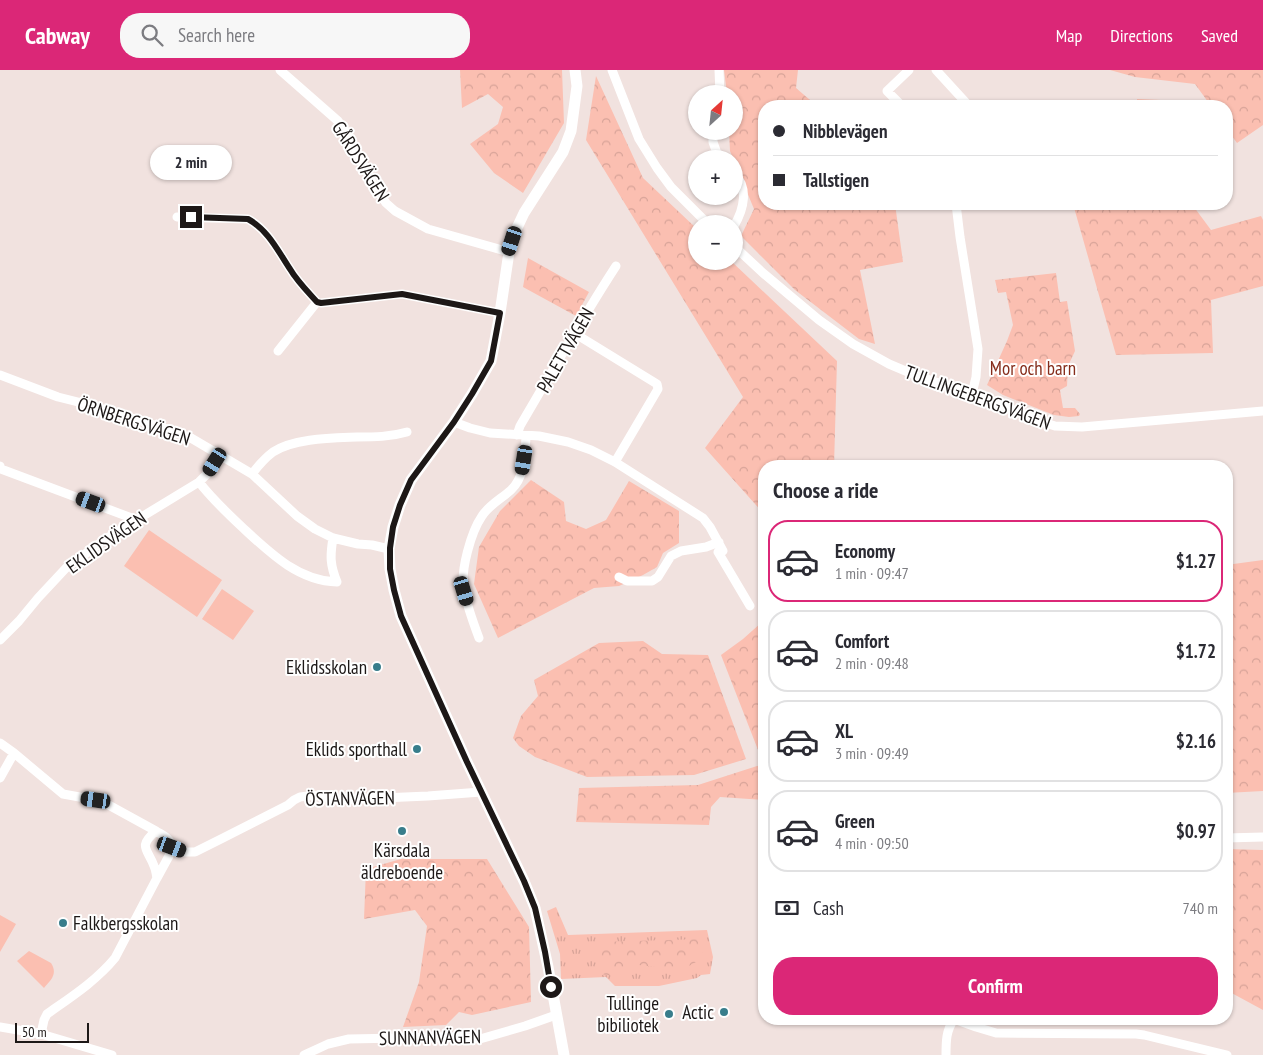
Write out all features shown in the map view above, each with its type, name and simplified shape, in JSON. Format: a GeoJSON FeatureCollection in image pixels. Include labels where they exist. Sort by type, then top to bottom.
{"type":"FeatureCollection","features":[{"type":"Feature","properties":{"kind":"street","name":"GÅRDSVÄGEN"},"geometry":{"type":"LineString","coordinates":[[280,70],[338,121],[349,136],[373,184],[386,203],[395,211],[428,229],[509,252]]}},
{"type":"Feature","properties":{"kind":"street"},"geometry":{"type":"LineString","coordinates":[[564,1055],[547,960],[535,908],[401,616],[390,569],[390,548],[393,527],[411,480],[454,422],[491,361],[509,252],[524,213],[563,152],[571,131],[577,86],[576,70]]}},
{"type":"Feature","properties":{"kind":"street"},"geometry":{"type":"LineString","coordinates":[[612,70],[640,139],[657,168],[671,187],[699,215]]}},
{"type":"Feature","properties":{"kind":"street"},"geometry":{"type":"LineString","coordinates":[[719,70],[720,85]]}},
{"type":"Feature","properties":{"kind":"street"},"geometry":{"type":"LineString","coordinates":[[896,100],[887,91],[909,70]]}},
{"type":"Feature","properties":{"kind":"street"},"geometry":{"type":"LineString","coordinates":[[936,70],[964,100]]}},
{"type":"Feature","properties":{"kind":"street"},"geometry":{"type":"LineString","coordinates":[[743,188],[743,204]]}},
{"type":"Feature","properties":{"kind":"street"},"geometry":{"type":"LineString","coordinates":[[957,210],[978,349],[976,377],[972,394]]}},
{"type":"Feature","properties":{"kind":"street"},"geometry":{"type":"LineString","coordinates":[[177,216],[248,219],[272,240],[291,272],[317,302],[402,294],[500,313]]}},
{"type":"Feature","properties":{"kind":"street","name":"TULLINGEBERGSVÄGEN"},"geometry":{"type":"LineString","coordinates":[[743,254],[819,320],[852,344],[914,375],[1006,406],[1033,419],[1055,426],[1082,427],[1263,411]]}},
{"type":"Feature","properties":{"kind":"street","name":"PALETTVÄGEN"},"geometry":{"type":"LineString","coordinates":[[522,436],[520,426],[574,333],[616,266]]}},
{"type":"Feature","properties":{"kind":"street"},"geometry":{"type":"LineString","coordinates":[[278,351],[317,302]]}},
{"type":"Feature","properties":{"kind":"street"},"geometry":{"type":"LineString","coordinates":[[574,333],[657,384],[658,389],[615,462]]}},
{"type":"Feature","properties":{"kind":"street","name":"ÖRNBERGSVÄGEN"},"geometry":{"type":"LineString","coordinates":[[0,375],[58,397],[172,430],[190,438],[252,474],[297,516],[314,529],[333,538],[358,544],[390,548]]}},
{"type":"Feature","properties":{"kind":"street"},"geometry":{"type":"LineString","coordinates":[[454,422],[490,433],[539,436],[568,442],[591,450],[615,462],[703,518],[710,527],[722,551],[718,552],[750,606]]}},
{"type":"Feature","properties":{"kind":"street"},"geometry":{"type":"LineString","coordinates":[[252,474],[260,463],[274,452],[306,441],[331,438],[388,437],[407,432]]}},
{"type":"Feature","properties":{"kind":"street"},"geometry":{"type":"LineString","coordinates":[[479,638],[464,591],[463,581],[466,561],[471,541],[482,516],[492,505],[512,490],[520,478],[524,460],[522,436]]}},
{"type":"Feature","properties":{"kind":"street","name":"EKLIDSVÄGEN"},"geometry":{"type":"LineString","coordinates":[[0,640],[66,568],[107,538],[199,482],[209,472],[219,454]]}},
{"type":"Feature","properties":{"kind":"street"},"geometry":{"type":"LineString","coordinates":[[0,468],[137,520]]}},
{"type":"Feature","properties":{"kind":"street"},"geometry":{"type":"LineString","coordinates":[[199,482],[220,507],[267,551],[287,565],[315,579],[337,582],[330,562],[333,538]]}},
{"type":"Feature","properties":{"kind":"street"},"geometry":{"type":"LineString","coordinates":[[619,577],[627,581],[652,581],[658,577],[671,556],[681,551],[706,547],[718,542]]}},
{"type":"Feature","properties":{"kind":"street"},"geometry":{"type":"LineString","coordinates":[[0,743],[63,794],[105,803],[168,838],[172,847],[115,958],[84,988],[47,1014],[41,1034]]}},
{"type":"Feature","properties":{"kind":"street"},"geometry":{"type":"LineString","coordinates":[[0,778],[14,753]]}},
{"type":"Feature","properties":{"kind":"street","name":"ÖSTANVÄGEN"},"geometry":{"type":"LineString","coordinates":[[172,847],[185,852],[195,852],[300,797],[319,795],[336,800],[481,792]]}},
{"type":"Feature","properties":{"kind":"street"},"geometry":{"type":"LineString","coordinates":[[156,832],[148,838],[145,845],[154,865],[157,878]]}},
{"type":"Feature","properties":{"kind":"street"},"geometry":{"type":"LineString","coordinates":[[1233,838],[1263,837]]}},
{"type":"Feature","properties":{"kind":"street","name":"SUNNANVÄGEN"},"geometry":{"type":"LineString","coordinates":[[304,1055],[328,1044],[349,1040],[451,1037],[480,1039],[556,1015]]}},
{"type":"Feature","properties":{"kind":"street"},"geometry":{"type":"LineString","coordinates":[[946,1055],[946,1042],[951,1025]]}},
{"type":"Feature","properties":{"kind":"street"},"geometry":{"type":"LineString","coordinates":[[970,1025],[996,1033],[1136,1034],[1227,1055]]}},
{"type":"Feature","properties":{"kind":"street"},"geometry":{"type":"LineString","coordinates":[[0,1027],[41,1034],[112,1055]]}},
{"type":"Feature","properties":{"kind":"green space"},"geometry":{"type":"Polygon","coordinates":[[[460,70],[562,70],[564,123],[523,193],[494,173],[470,144],[498,124],[503,107],[488,94],[462,108],[460,70]]]}},
{"type":"Feature","properties":{"kind":"green space"},"geometry":{"type":"Polygon","coordinates":[[[724,70],[798,70],[796,88],[810,100],[758,100],[758,210],[896,210],[903,262],[860,270],[875,344],[859,339],[795,290],[743,238],[743,232],[754,209],[743,182],[743,150],[730,150],[729,140],[743,140],[743,85],[726,85],[724,70]]]}},
{"type":"Feature","properties":{"kind":"green space"},"geometry":{"type":"Polygon","coordinates":[[[1110,70],[1263,70],[1263,125],[1237,143],[1233,138],[1233,100],[1207,100],[1195,84],[1135,77],[1110,70]]]}},
{"type":"Feature","properties":{"kind":"green space"},"geometry":{"type":"Polygon","coordinates":[[[596,76],[643,178],[688,220],[688,270],[741,270],[837,361],[834,460],[758,460],[758,507],[705,448],[743,397],[586,140],[596,76]]]}},
{"type":"Feature","properties":{"kind":"green space"},"geometry":{"type":"Polygon","coordinates":[[[1075,210],[1196,210],[1211,230],[1261,216],[1263,220],[1263,286],[1211,300],[1213,353],[1116,355],[1075,210]]]}},
{"type":"Feature","properties":{"kind":"green space"},"geometry":{"type":"Polygon","coordinates":[[[528,258],[589,292],[576,316],[523,287],[528,258]]]}},
{"type":"Feature","properties":{"kind":"green space","name":"Mor och barn"},"geometry":{"type":"Polygon","coordinates":[[[1056,273],[1060,302],[1067,301],[1075,351],[1068,366],[1067,386],[1060,390],[1063,408],[1075,408],[1080,414],[1079,416],[1054,415],[1003,395],[987,385],[1013,325],[1006,292],[998,293],[995,280],[1056,273]]]}},
{"type":"Feature","properties":{"kind":"green space"},"geometry":{"type":"Polygon","coordinates":[[[531,480],[564,502],[566,521],[586,529],[606,520],[629,481],[679,511],[679,543],[663,553],[657,567],[643,575],[619,586],[594,588],[498,638],[474,584],[479,547],[500,511],[531,480]]]}},
{"type":"Feature","properties":{"kind":"green space"},"geometry":{"type":"Polygon","coordinates":[[[149,530],[222,580],[197,617],[124,566],[149,530]]]}},
{"type":"Feature","properties":{"kind":"green space"},"geometry":{"type":"Polygon","coordinates":[[[1263,560],[1263,791],[1233,793],[1233,564],[1263,560]]]}},
{"type":"Feature","properties":{"kind":"green space"},"geometry":{"type":"Polygon","coordinates":[[[222,589],[254,611],[233,640],[202,619],[222,589]]]}},
{"type":"Feature","properties":{"kind":"green space"},"geometry":{"type":"Polygon","coordinates":[[[758,626],[758,750],[721,655],[758,626]]]}},
{"type":"Feature","properties":{"kind":"green space"},"geometry":{"type":"Polygon","coordinates":[[[643,641],[662,654],[708,655],[746,759],[694,775],[587,777],[535,757],[519,746],[513,738],[521,716],[538,696],[534,680],[599,643],[643,641]]]}},
{"type":"Feature","properties":{"kind":"green space"},"geometry":{"type":"Polygon","coordinates":[[[757,766],[758,800],[720,797],[711,807],[709,825],[576,822],[579,788],[698,785],[757,766]]]}},
{"type":"Feature","properties":{"kind":"green space"},"geometry":{"type":"Polygon","coordinates":[[[1233,849],[1263,850],[1263,1010],[1233,994],[1233,849]]]}},
{"type":"Feature","properties":{"kind":"green space"},"geometry":{"type":"Polygon","coordinates":[[[401,859],[487,859],[529,927],[531,1002],[472,1015],[459,1012],[446,1025],[403,1027],[419,982],[427,926],[415,910],[364,919],[366,869],[401,859]]]}},
{"type":"Feature","properties":{"kind":"green space"},"geometry":{"type":"Polygon","coordinates":[[[556,907],[568,935],[707,930],[713,957],[710,974],[659,986],[615,986],[606,977],[561,979],[560,954],[547,911],[556,907]]]}},
{"type":"Feature","properties":{"kind":"green space"},"geometry":{"type":"Polygon","coordinates":[[[0,915],[16,924],[0,952],[0,915]]]}},
{"type":"Feature","properties":{"kind":"green space"},"geometry":{"type":"Polygon","coordinates":[[[701,939],[705,948],[696,962],[682,970],[639,965],[625,968],[610,976],[602,974],[598,962],[599,942],[701,939]]]}},
{"type":"Feature","properties":{"kind":"green space"},"geometry":{"type":"Polygon","coordinates":[[[29,951],[51,963],[53,967],[53,977],[44,988],[17,961],[29,951]]]}},
{"type":"Feature","properties":{"kind":"place","name":"Eklidsskolan"},"geometry":{"type":"Point","coordinates":[377,667]}},
{"type":"Feature","properties":{"kind":"place","name":"Eklids sporthall"},"geometry":{"type":"Point","coordinates":[417,749]}},
{"type":"Feature","properties":{"kind":"place","name":"Kärsdala äldreboende"},"geometry":{"type":"Point","coordinates":[402,831]}},
{"type":"Feature","properties":{"kind":"place","name":"Falkbergsskolan"},"geometry":{"type":"Point","coordinates":[63,923]}},
{"type":"Feature","properties":{"kind":"place","name":"Actic"},"geometry":{"type":"Point","coordinates":[724,1012]}},
{"type":"Feature","properties":{"kind":"place","name":"Tullinge bibiliotek"},"geometry":{"type":"Point","coordinates":[669,1014]}},
{"type":"Feature","properties":{"kind":"route"},"geometry":{"type":"LineString","coordinates":[[191,217],[248,219],[254,223],[272,240],[291,272],[317,302],[402,294],[500,313],[491,361],[454,422],[411,480],[400,505],[393,527],[390,569],[401,616],[535,908],[551,987]]}}]}
